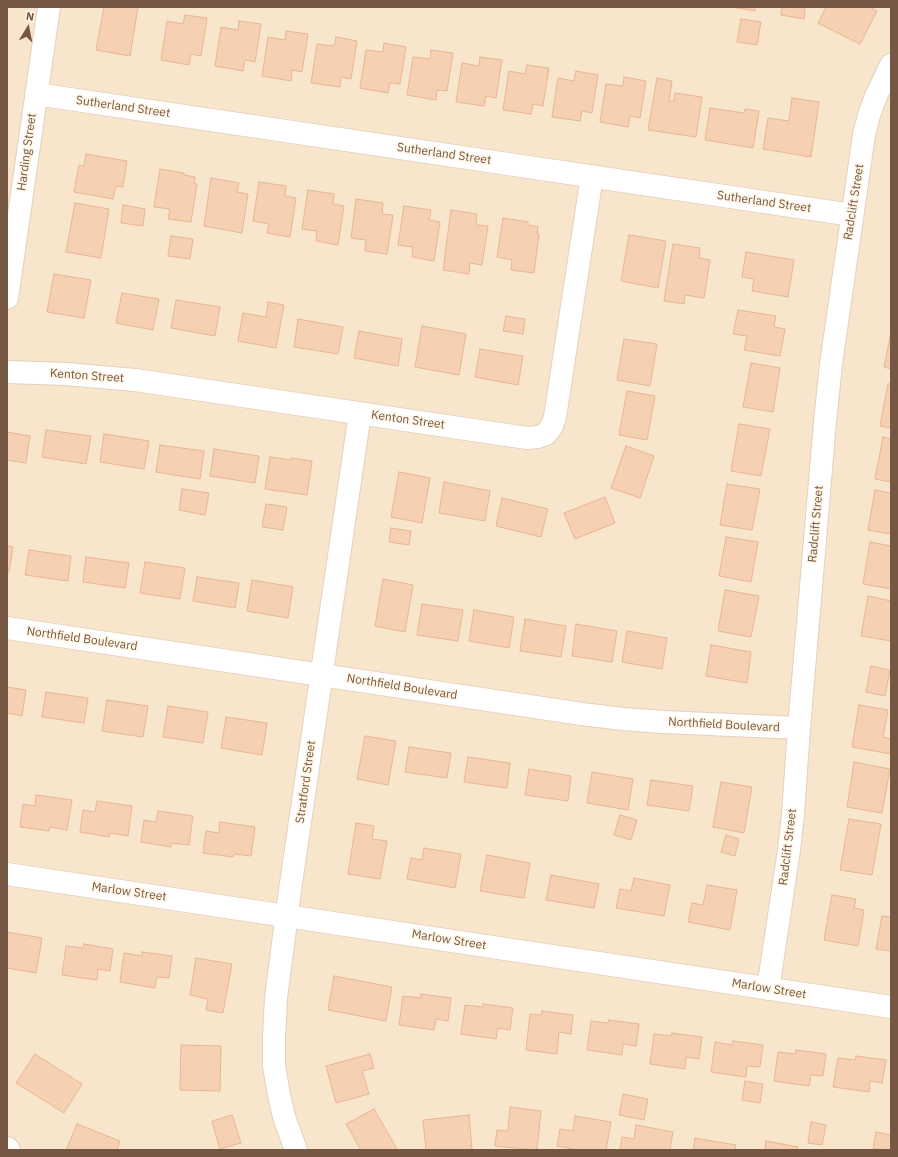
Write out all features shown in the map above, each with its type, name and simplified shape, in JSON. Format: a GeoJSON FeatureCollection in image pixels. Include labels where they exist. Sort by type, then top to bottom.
{"type":"FeatureCollection","features":[{"type":"Feature","properties":{"kind":"street","name":"Harding Street"},"geometry":{"type":"LineString","coordinates":[[7,298],[49,7]]}},
{"type":"Feature","properties":{"kind":"street","name":"Radclift Street"},"geometry":{"type":"LineString","coordinates":[[768,988],[793,814],[827,394],[864,135],[876,96],[891,66]]}},
{"type":"Feature","properties":{"kind":"street","name":"Sutherland Street"},"geometry":{"type":"LineString","coordinates":[[36,94],[852,215]]}},
{"type":"Feature","properties":{"kind":"street","name":"Kenton Street"},"geometry":{"type":"LineString","coordinates":[[7,372],[73,374],[135,380],[527,438],[538,437],[546,434],[552,426],[555,416],[592,176]]}},
{"type":"Feature","properties":{"kind":"street","name":"Stratford Street"},"geometry":{"type":"LineString","coordinates":[[296,1150],[284,1117],[274,1066],[276,998],[286,916],[360,413]]}},
{"type":"Feature","properties":{"kind":"street","name":"Northfield Boulevard"},"geometry":{"type":"LineString","coordinates":[[7,628],[582,714],[664,722],[799,728]]}},
{"type":"Feature","properties":{"kind":"street","name":"Marlow Street"},"geometry":{"type":"LineString","coordinates":[[7,874],[891,1007]]}},
{"type":"Feature","properties":{"kind":"shaded area"},"geometry":{"type":"Polygon","coordinates":[[[7,7],[891,7],[891,1150],[7,1150],[7,7]]]}},
{"type":"Feature","properties":{"kind":"building"},"geometry":{"type":"Polygon","coordinates":[[[104,7],[138,7],[130,56],[96,50],[104,7]]]}},
{"type":"Feature","properties":{"kind":"building"},"geometry":{"type":"Polygon","coordinates":[[[732,7],[755,7],[755,11],[732,7]]]}},
{"type":"Feature","properties":{"kind":"building"},"geometry":{"type":"Polygon","coordinates":[[[782,7],[805,7],[804,19],[781,15],[782,7]]]}},
{"type":"Feature","properties":{"kind":"building"},"geometry":{"type":"Polygon","coordinates":[[[826,7],[869,7],[877,11],[860,44],[818,23],[826,7]]]}},
{"type":"Feature","properties":{"kind":"building"},"geometry":{"type":"Polygon","coordinates":[[[185,15],[207,18],[201,56],[191,54],[189,65],[161,60],[167,21],[183,24],[185,15]]]}},
{"type":"Feature","properties":{"kind":"building"},"geometry":{"type":"Polygon","coordinates":[[[741,19],[761,22],[757,45],[737,42],[741,19]]]}},
{"type":"Feature","properties":{"kind":"building"},"geometry":{"type":"Polygon","coordinates":[[[239,21],[261,24],[255,62],[245,60],[243,71],[215,66],[221,27],[238,30],[239,21]]]}},
{"type":"Feature","properties":{"kind":"building"},"geometry":{"type":"Polygon","coordinates":[[[286,31],[308,34],[302,72],[292,70],[291,81],[262,76],[268,37],[285,40],[286,31]]]}},
{"type":"Feature","properties":{"kind":"building"},"geometry":{"type":"Polygon","coordinates":[[[336,37],[357,41],[351,79],[341,77],[340,87],[311,83],[317,44],[334,46],[336,37]]]}},
{"type":"Feature","properties":{"kind":"building"},"geometry":{"type":"Polygon","coordinates":[[[384,43],[406,47],[400,84],[390,83],[388,93],[360,88],[366,50],[383,52],[384,43]]]}},
{"type":"Feature","properties":{"kind":"building"},"geometry":{"type":"Polygon","coordinates":[[[431,50],[453,53],[447,91],[437,90],[436,100],[407,95],[413,57],[430,59],[431,50]]]}},
{"type":"Feature","properties":{"kind":"building"},"geometry":{"type":"Polygon","coordinates":[[[480,57],[502,60],[496,98],[486,96],[484,106],[456,102],[462,63],[479,66],[480,57]]]}},
{"type":"Feature","properties":{"kind":"building"},"geometry":{"type":"Polygon","coordinates":[[[527,65],[549,68],[543,106],[533,104],[531,114],[503,110],[509,71],[525,74],[527,65]]]}},
{"type":"Feature","properties":{"kind":"building"},"geometry":{"type":"Polygon","coordinates":[[[576,71],[598,75],[592,113],[582,111],[580,121],[552,117],[558,78],[574,81],[576,71]]]}},
{"type":"Feature","properties":{"kind":"building"},"geometry":{"type":"Polygon","coordinates":[[[624,77],[646,81],[640,118],[630,116],[628,127],[600,122],[606,84],[623,86],[624,77]]]}},
{"type":"Feature","properties":{"kind":"building"},"geometry":{"type":"Polygon","coordinates":[[[657,78],[672,81],[669,101],[674,101],[675,93],[702,97],[696,137],[648,130],[657,78]]]}},
{"type":"Feature","properties":{"kind":"building"},"geometry":{"type":"Polygon","coordinates":[[[792,98],[819,102],[811,157],[763,149],[768,118],[789,121],[792,98]]]}},
{"type":"Feature","properties":{"kind":"building"},"geometry":{"type":"Polygon","coordinates":[[[710,108],[744,113],[745,109],[759,111],[753,148],[705,140],[710,108]]]}},
{"type":"Feature","properties":{"kind":"building"},"geometry":{"type":"Polygon","coordinates":[[[86,154],[127,161],[123,187],[116,186],[113,199],[74,192],[79,165],[84,166],[86,154]]]}},
{"type":"Feature","properties":{"kind":"building"},"geometry":{"type":"Polygon","coordinates":[[[160,169],[184,173],[184,175],[195,177],[194,183],[197,184],[191,222],[168,219],[170,209],[154,207],[160,169]]]}},
{"type":"Feature","properties":{"kind":"building"},"geometry":{"type":"Polygon","coordinates":[[[211,178],[239,183],[237,192],[248,194],[242,233],[204,226],[211,178]]]}},
{"type":"Feature","properties":{"kind":"building"},"geometry":{"type":"Polygon","coordinates":[[[259,182],[286,186],[285,196],[296,198],[290,237],[267,233],[269,224],[253,221],[259,182]]]}},
{"type":"Feature","properties":{"kind":"building"},"geometry":{"type":"Polygon","coordinates":[[[308,190],[334,194],[333,204],[344,206],[338,245],[316,241],[317,231],[302,229],[308,190]]]}},
{"type":"Feature","properties":{"kind":"building"},"geometry":{"type":"Polygon","coordinates":[[[356,199],[383,203],[382,214],[393,215],[387,254],[365,251],[366,240],[351,238],[356,199]]]}},
{"type":"Feature","properties":{"kind":"building"},"geometry":{"type":"Polygon","coordinates":[[[75,203],[109,209],[101,258],[66,252],[75,203]]]}},
{"type":"Feature","properties":{"kind":"building"},"geometry":{"type":"Polygon","coordinates":[[[123,205],[145,209],[143,226],[121,223],[123,205]]]}},
{"type":"Feature","properties":{"kind":"building"},"geometry":{"type":"Polygon","coordinates":[[[404,206],[431,210],[429,220],[440,222],[434,261],[412,257],[413,247],[398,245],[404,206]]]}},
{"type":"Feature","properties":{"kind":"building"},"geometry":{"type":"Polygon","coordinates":[[[451,210],[477,214],[476,225],[488,226],[482,265],[470,263],[469,274],[443,270],[451,210]]]}},
{"type":"Feature","properties":{"kind":"building"},"geometry":{"type":"Polygon","coordinates":[[[503,218],[528,222],[528,225],[538,227],[537,234],[539,234],[534,273],[511,270],[512,260],[497,257],[503,218]]]}},
{"type":"Feature","properties":{"kind":"building"},"geometry":{"type":"Polygon","coordinates":[[[629,235],[666,241],[658,288],[621,281],[629,235]]]}},
{"type":"Feature","properties":{"kind":"building"},"geometry":{"type":"Polygon","coordinates":[[[171,236],[193,239],[190,259],[168,256],[171,236]]]}},
{"type":"Feature","properties":{"kind":"building"},"geometry":{"type":"Polygon","coordinates":[[[673,244],[700,248],[699,258],[710,260],[704,298],[685,295],[684,304],[664,301],[673,244]]]}},
{"type":"Feature","properties":{"kind":"building"},"geometry":{"type":"Polygon","coordinates":[[[746,252],[794,260],[788,297],[752,291],[754,279],[742,277],[746,252]]]}},
{"type":"Feature","properties":{"kind":"building"},"geometry":{"type":"Polygon","coordinates":[[[54,274],[91,280],[84,318],[47,312],[54,274]]]}},
{"type":"Feature","properties":{"kind":"building"},"geometry":{"type":"Polygon","coordinates":[[[122,293],[159,299],[153,330],[116,323],[122,293]]]}},
{"type":"Feature","properties":{"kind":"building"},"geometry":{"type":"Polygon","coordinates":[[[176,300],[220,307],[215,336],[171,328],[176,300]]]}},
{"type":"Feature","properties":{"kind":"building"},"geometry":{"type":"Polygon","coordinates":[[[268,302],[284,305],[276,348],[238,341],[243,313],[266,317],[268,302]]]}},
{"type":"Feature","properties":{"kind":"building"},"geometry":{"type":"Polygon","coordinates":[[[738,310],[776,316],[774,327],[785,329],[780,356],[744,350],[747,336],[733,334],[738,310]]]}},
{"type":"Feature","properties":{"kind":"building"},"geometry":{"type":"Polygon","coordinates":[[[506,316],[525,319],[523,334],[503,331],[506,316]]]}},
{"type":"Feature","properties":{"kind":"building"},"geometry":{"type":"Polygon","coordinates":[[[298,319],[343,327],[338,354],[294,347],[298,319]]]}},
{"type":"Feature","properties":{"kind":"building"},"geometry":{"type":"Polygon","coordinates":[[[422,326],[466,334],[459,375],[415,367],[422,326]]]}},
{"type":"Feature","properties":{"kind":"building"},"geometry":{"type":"Polygon","coordinates":[[[359,331],[402,339],[398,366],[354,358],[359,331]]]}},
{"type":"Feature","properties":{"kind":"building"},"geometry":{"type":"Polygon","coordinates":[[[891,332],[891,369],[884,367],[891,332]]]}},
{"type":"Feature","properties":{"kind":"building"},"geometry":{"type":"Polygon","coordinates":[[[624,339],[657,344],[650,386],[617,380],[624,339]]]}},
{"type":"Feature","properties":{"kind":"building"},"geometry":{"type":"Polygon","coordinates":[[[480,349],[523,356],[518,385],[475,377],[480,349]]]}},
{"type":"Feature","properties":{"kind":"building"},"geometry":{"type":"Polygon","coordinates":[[[751,363],[780,368],[773,412],[743,407],[751,363]]]}},
{"type":"Feature","properties":{"kind":"building"},"geometry":{"type":"Polygon","coordinates":[[[888,384],[891,384],[891,428],[880,426],[888,384]]]}},
{"type":"Feature","properties":{"kind":"building"},"geometry":{"type":"Polygon","coordinates":[[[627,391],[655,396],[647,440],[619,435],[627,391]]]}},
{"type":"Feature","properties":{"kind":"building"},"geometry":{"type":"Polygon","coordinates":[[[739,424],[770,429],[761,476],[731,471],[739,424]]]}},
{"type":"Feature","properties":{"kind":"building"},"geometry":{"type":"Polygon","coordinates":[[[46,430],[91,436],[86,464],[42,457],[46,430]]]}},
{"type":"Feature","properties":{"kind":"building"},"geometry":{"type":"Polygon","coordinates":[[[7,432],[30,436],[26,463],[7,460],[7,432]]]}},
{"type":"Feature","properties":{"kind":"building"},"geometry":{"type":"Polygon","coordinates":[[[104,434],[149,441],[144,469],[100,462],[104,434]]]}},
{"type":"Feature","properties":{"kind":"building"},"geometry":{"type":"Polygon","coordinates":[[[883,437],[891,439],[891,482],[875,479],[883,437]]]}},
{"type":"Feature","properties":{"kind":"building"},"geometry":{"type":"Polygon","coordinates":[[[160,445],[204,451],[200,479],[156,472],[160,445]]]}},
{"type":"Feature","properties":{"kind":"building"},"geometry":{"type":"Polygon","coordinates":[[[626,446],[654,456],[640,498],[611,488],[626,446]]]}},
{"type":"Feature","properties":{"kind":"building"},"geometry":{"type":"Polygon","coordinates":[[[214,449],[259,456],[255,483],[210,476],[214,449]]]}},
{"type":"Feature","properties":{"kind":"building"},"geometry":{"type":"Polygon","coordinates":[[[270,457],[312,461],[307,495],[265,489],[270,457]]]}},
{"type":"Feature","properties":{"kind":"building"},"geometry":{"type":"Polygon","coordinates":[[[399,472],[430,478],[422,523],[391,517],[399,472]]]}},
{"type":"Feature","properties":{"kind":"building"},"geometry":{"type":"Polygon","coordinates":[[[444,482],[490,491],[485,521],[439,513],[444,482]]]}},
{"type":"Feature","properties":{"kind":"building"},"geometry":{"type":"Polygon","coordinates":[[[727,484],[760,489],[752,530],[720,525],[727,484]]]}},
{"type":"Feature","properties":{"kind":"building"},"geometry":{"type":"Polygon","coordinates":[[[182,489],[209,493],[205,515],[179,510],[182,489]]]}},
{"type":"Feature","properties":{"kind":"building"},"geometry":{"type":"Polygon","coordinates":[[[875,490],[891,493],[891,534],[868,530],[875,490]]]}},
{"type":"Feature","properties":{"kind":"building"},"geometry":{"type":"Polygon","coordinates":[[[605,497],[615,523],[575,539],[564,513],[605,497]]]}},
{"type":"Feature","properties":{"kind":"building"},"geometry":{"type":"Polygon","coordinates":[[[502,498],[548,509],[541,537],[496,526],[502,498]]]}},
{"type":"Feature","properties":{"kind":"building"},"geometry":{"type":"Polygon","coordinates":[[[266,504],[287,507],[283,530],[262,527],[266,504]]]}},
{"type":"Feature","properties":{"kind":"building"},"geometry":{"type":"Polygon","coordinates":[[[391,528],[411,531],[409,545],[389,542],[391,528]]]}},
{"type":"Feature","properties":{"kind":"building"},"geometry":{"type":"Polygon","coordinates":[[[726,537],[758,542],[751,582],[719,576],[726,537]]]}},
{"type":"Feature","properties":{"kind":"building"},"geometry":{"type":"Polygon","coordinates":[[[870,542],[891,546],[891,589],[863,584],[870,542]]]}},
{"type":"Feature","properties":{"kind":"building"},"geometry":{"type":"Polygon","coordinates":[[[7,546],[13,547],[9,572],[7,572],[7,546]]]}},
{"type":"Feature","properties":{"kind":"building"},"geometry":{"type":"Polygon","coordinates":[[[29,550],[71,556],[68,581],[25,575],[29,550]]]}},
{"type":"Feature","properties":{"kind":"building"},"geometry":{"type":"Polygon","coordinates":[[[86,557],[129,563],[125,588],[83,582],[86,557]]]}},
{"type":"Feature","properties":{"kind":"building"},"geometry":{"type":"Polygon","coordinates":[[[145,562],[185,568],[180,599],[140,593],[145,562]]]}},
{"type":"Feature","properties":{"kind":"building"},"geometry":{"type":"Polygon","coordinates":[[[197,577],[239,583],[235,608],[193,601],[197,577]]]}},
{"type":"Feature","properties":{"kind":"building"},"geometry":{"type":"Polygon","coordinates":[[[383,579],[413,585],[405,632],[375,626],[383,579]]]}},
{"type":"Feature","properties":{"kind":"building"},"geometry":{"type":"Polygon","coordinates":[[[252,580],[293,587],[288,618],[247,611],[252,580]]]}},
{"type":"Feature","properties":{"kind":"building"},"geometry":{"type":"Polygon","coordinates":[[[725,590],[759,596],[751,637],[718,631],[725,590]]]}},
{"type":"Feature","properties":{"kind":"building"},"geometry":{"type":"Polygon","coordinates":[[[868,596],[891,601],[891,641],[861,636],[868,596]]]}},
{"type":"Feature","properties":{"kind":"building"},"geometry":{"type":"Polygon","coordinates":[[[422,604],[463,610],[458,641],[417,635],[422,604]]]}},
{"type":"Feature","properties":{"kind":"building"},"geometry":{"type":"Polygon","coordinates":[[[474,610],[514,617],[509,648],[469,641],[474,610]]]}},
{"type":"Feature","properties":{"kind":"building"},"geometry":{"type":"Polygon","coordinates":[[[525,619],[566,626],[561,657],[520,651],[525,619]]]}},
{"type":"Feature","properties":{"kind":"building"},"geometry":{"type":"Polygon","coordinates":[[[576,624],[617,631],[612,662],[572,656],[576,624]]]}},
{"type":"Feature","properties":{"kind":"building"},"geometry":{"type":"Polygon","coordinates":[[[627,631],[667,638],[662,669],[622,662],[627,631]]]}},
{"type":"Feature","properties":{"kind":"building"},"geometry":{"type":"Polygon","coordinates":[[[711,645],[751,652],[747,683],[706,676],[711,645]]]}},
{"type":"Feature","properties":{"kind":"building"},"geometry":{"type":"Polygon","coordinates":[[[871,666],[890,670],[885,696],[866,692],[871,666]]]}},
{"type":"Feature","properties":{"kind":"building"},"geometry":{"type":"Polygon","coordinates":[[[7,687],[26,690],[22,716],[7,713],[7,687]]]}},
{"type":"Feature","properties":{"kind":"building"},"geometry":{"type":"Polygon","coordinates":[[[46,692],[88,698],[84,723],[42,717],[46,692]]]}},
{"type":"Feature","properties":{"kind":"building"},"geometry":{"type":"Polygon","coordinates":[[[107,700],[148,706],[143,737],[102,731],[107,700]]]}},
{"type":"Feature","properties":{"kind":"building"},"geometry":{"type":"Polygon","coordinates":[[[859,705],[888,710],[883,737],[891,739],[891,754],[852,747],[859,705]]]}},
{"type":"Feature","properties":{"kind":"building"},"geometry":{"type":"Polygon","coordinates":[[[168,706],[208,712],[203,743],[163,737],[168,706]]]}},
{"type":"Feature","properties":{"kind":"building"},"geometry":{"type":"Polygon","coordinates":[[[226,717],[267,723],[262,755],[221,748],[226,717]]]}},
{"type":"Feature","properties":{"kind":"building"},"geometry":{"type":"Polygon","coordinates":[[[365,736],[396,741],[388,785],[357,779],[365,736]]]}},
{"type":"Feature","properties":{"kind":"building"},"geometry":{"type":"Polygon","coordinates":[[[409,747],[451,753],[447,778],[405,772],[409,747]]]}},
{"type":"Feature","properties":{"kind":"building"},"geometry":{"type":"Polygon","coordinates":[[[468,757],[510,763],[507,788],[464,782],[468,757]]]}},
{"type":"Feature","properties":{"kind":"building"},"geometry":{"type":"Polygon","coordinates":[[[854,762],[890,769],[882,813],[847,807],[854,762]]]}},
{"type":"Feature","properties":{"kind":"building"},"geometry":{"type":"Polygon","coordinates":[[[529,769],[571,776],[568,801],[525,795],[529,769]]]}},
{"type":"Feature","properties":{"kind":"building"},"geometry":{"type":"Polygon","coordinates":[[[592,772],[633,779],[628,810],[587,803],[592,772]]]}},
{"type":"Feature","properties":{"kind":"building"},"geometry":{"type":"Polygon","coordinates":[[[651,780],[693,786],[689,811],[647,805],[651,780]]]}},
{"type":"Feature","properties":{"kind":"building"},"geometry":{"type":"Polygon","coordinates":[[[721,782],[752,787],[744,833],[713,827],[721,782]]]}},
{"type":"Feature","properties":{"kind":"building"},"geometry":{"type":"Polygon","coordinates":[[[36,795],[72,800],[67,830],[50,827],[49,831],[20,827],[23,804],[35,806],[36,795]]]}},
{"type":"Feature","properties":{"kind":"building"},"geometry":{"type":"Polygon","coordinates":[[[97,801],[132,806],[128,836],[110,833],[109,837],[80,832],[83,810],[95,812],[97,801]]]}},
{"type":"Feature","properties":{"kind":"building"},"geometry":{"type":"Polygon","coordinates":[[[158,811],[193,816],[189,845],[171,843],[171,847],[141,842],[144,820],[156,822],[158,811]]]}},
{"type":"Feature","properties":{"kind":"building"},"geometry":{"type":"Polygon","coordinates":[[[620,815],[637,820],[631,840],[614,835],[620,815]]]}},
{"type":"Feature","properties":{"kind":"building"},"geometry":{"type":"Polygon","coordinates":[[[849,819],[881,824],[872,875],[840,870],[849,819]]]}},
{"type":"Feature","properties":{"kind":"building"},"geometry":{"type":"Polygon","coordinates":[[[220,822],[255,827],[251,856],[234,854],[233,857],[203,853],[206,831],[219,833],[220,822]]]}},
{"type":"Feature","properties":{"kind":"building"},"geometry":{"type":"Polygon","coordinates":[[[356,823],[374,826],[372,839],[387,841],[380,879],[348,874],[356,823]]]}},
{"type":"Feature","properties":{"kind":"building"},"geometry":{"type":"Polygon","coordinates":[[[726,835],[739,839],[735,856],[721,852],[726,835]]]}},
{"type":"Feature","properties":{"kind":"building"},"geometry":{"type":"Polygon","coordinates":[[[424,848],[461,854],[455,888],[407,879],[411,858],[422,860],[424,848]]]}},
{"type":"Feature","properties":{"kind":"building"},"geometry":{"type":"Polygon","coordinates":[[[487,855],[530,863],[524,898],[480,891],[487,855]]]}},
{"type":"Feature","properties":{"kind":"building"},"geometry":{"type":"Polygon","coordinates":[[[551,875],[599,884],[594,908],[546,900],[551,875]]]}},
{"type":"Feature","properties":{"kind":"building"},"geometry":{"type":"Polygon","coordinates":[[[634,878],[670,885],[664,916],[616,908],[620,889],[631,891],[634,878]]]}},
{"type":"Feature","properties":{"kind":"building"},"geometry":{"type":"Polygon","coordinates":[[[707,885],[737,890],[730,930],[688,922],[692,903],[703,905],[707,885]]]}},
{"type":"Feature","properties":{"kind":"building"},"geometry":{"type":"Polygon","coordinates":[[[832,895],[856,899],[854,908],[864,910],[858,946],[824,940],[832,895]]]}},
{"type":"Feature","properties":{"kind":"building"},"geometry":{"type":"Polygon","coordinates":[[[882,916],[891,917],[891,951],[876,949],[882,916]]]}},
{"type":"Feature","properties":{"kind":"building"},"geometry":{"type":"Polygon","coordinates":[[[7,932],[42,938],[36,973],[7,968],[7,932]]]}},
{"type":"Feature","properties":{"kind":"building"},"geometry":{"type":"Polygon","coordinates":[[[84,944],[113,949],[110,971],[98,969],[97,980],[62,975],[66,946],[83,948],[84,944]]]}},
{"type":"Feature","properties":{"kind":"building"},"geometry":{"type":"Polygon","coordinates":[[[142,952],[172,956],[169,978],[157,977],[155,988],[120,982],[124,953],[142,956],[142,952]]]}},
{"type":"Feature","properties":{"kind":"building"},"geometry":{"type":"Polygon","coordinates":[[[196,958],[232,964],[223,1013],[206,1010],[208,999],[190,995],[196,958]]]}},
{"type":"Feature","properties":{"kind":"building"},"geometry":{"type":"Polygon","coordinates":[[[334,976],[392,987],[386,1021],[328,1010],[334,976]]]}},
{"type":"Feature","properties":{"kind":"building"},"geometry":{"type":"Polygon","coordinates":[[[421,994],[451,998],[448,1021],[436,1019],[434,1030],[399,1025],[403,996],[421,998],[421,994]]]}},
{"type":"Feature","properties":{"kind":"building"},"geometry":{"type":"Polygon","coordinates":[[[483,1004],[513,1008],[510,1030],[498,1028],[496,1039],[461,1034],[465,1005],[483,1007],[483,1004]]]}},
{"type":"Feature","properties":{"kind":"building"},"geometry":{"type":"Polygon","coordinates":[[[542,1011],[573,1015],[571,1034],[559,1032],[557,1054],[526,1050],[530,1014],[541,1015],[542,1011]]]}},
{"type":"Feature","properties":{"kind":"building"},"geometry":{"type":"Polygon","coordinates":[[[609,1020],[639,1024],[636,1046],[623,1044],[622,1055],[587,1050],[591,1021],[608,1023],[609,1020]]]}},
{"type":"Feature","properties":{"kind":"building"},"geometry":{"type":"Polygon","coordinates":[[[672,1033],[702,1037],[699,1059],[686,1057],[685,1069],[650,1064],[654,1034],[671,1036],[672,1033]]]}},
{"type":"Feature","properties":{"kind":"building"},"geometry":{"type":"Polygon","coordinates":[[[733,1041],[763,1045],[760,1067],[747,1066],[746,1077],[711,1072],[715,1042],[732,1045],[733,1041]]]}},
{"type":"Feature","properties":{"kind":"building"},"geometry":{"type":"Polygon","coordinates":[[[181,1045],[221,1046],[220,1091],[180,1090],[181,1045]]]}},
{"type":"Feature","properties":{"kind":"building"},"geometry":{"type":"Polygon","coordinates":[[[796,1050],[826,1054],[823,1076],[811,1075],[809,1086],[774,1081],[778,1052],[795,1054],[796,1050]]]}},
{"type":"Feature","properties":{"kind":"building"},"geometry":{"type":"Polygon","coordinates":[[[35,1054],[82,1084],[64,1113],[16,1083],[35,1054]]]}},
{"type":"Feature","properties":{"kind":"building"},"geometry":{"type":"Polygon","coordinates":[[[370,1054],[374,1068],[362,1071],[369,1094],[336,1103],[326,1066],[370,1054]]]}},
{"type":"Feature","properties":{"kind":"building"},"geometry":{"type":"Polygon","coordinates":[[[856,1056],[886,1060],[882,1083],[870,1081],[869,1092],[833,1087],[838,1058],[855,1060],[856,1056]]]}},
{"type":"Feature","properties":{"kind":"building"},"geometry":{"type":"Polygon","coordinates":[[[745,1081],[763,1084],[760,1103],[742,1100],[745,1081]]]}},
{"type":"Feature","properties":{"kind":"building"},"geometry":{"type":"Polygon","coordinates":[[[623,1094],[648,1099],[644,1120],[619,1115],[623,1094]]]}},
{"type":"Feature","properties":{"kind":"building"},"geometry":{"type":"Polygon","coordinates":[[[510,1107],[541,1111],[537,1150],[495,1146],[497,1130],[508,1131],[510,1107]]]}},
{"type":"Feature","properties":{"kind":"building"},"geometry":{"type":"Polygon","coordinates":[[[374,1109],[397,1149],[361,1150],[346,1124],[374,1109]]]}},
{"type":"Feature","properties":{"kind":"building"},"geometry":{"type":"Polygon","coordinates":[[[232,1115],[241,1143],[220,1149],[212,1121],[232,1115]]]}},
{"type":"Feature","properties":{"kind":"building"},"geometry":{"type":"Polygon","coordinates":[[[469,1115],[472,1149],[426,1150],[423,1120],[469,1115]]]}},
{"type":"Feature","properties":{"kind":"building"},"geometry":{"type":"Polygon","coordinates":[[[575,1116],[611,1122],[606,1150],[578,1150],[557,1146],[560,1129],[573,1131],[575,1116]]]}},
{"type":"Feature","properties":{"kind":"building"},"geometry":{"type":"Polygon","coordinates":[[[811,1122],[826,1125],[822,1145],[808,1143],[811,1122]]]}},
{"type":"Feature","properties":{"kind":"building"},"geometry":{"type":"Polygon","coordinates":[[[77,1124],[120,1141],[117,1150],[66,1150],[77,1124]]]}},
{"type":"Feature","properties":{"kind":"building"},"geometry":{"type":"Polygon","coordinates":[[[636,1125],[673,1132],[670,1150],[620,1150],[622,1137],[634,1139],[636,1125]]]}},
{"type":"Feature","properties":{"kind":"building"},"geometry":{"type":"Polygon","coordinates":[[[876,1132],[891,1135],[891,1150],[873,1149],[876,1132]]]}},
{"type":"Feature","properties":{"kind":"building"},"geometry":{"type":"Polygon","coordinates":[[[695,1138],[736,1145],[735,1150],[693,1150],[695,1138]]]}},
{"type":"Feature","properties":{"kind":"building"},"geometry":{"type":"Polygon","coordinates":[[[766,1141],[798,1147],[797,1150],[765,1150],[766,1141]]]}}]}
